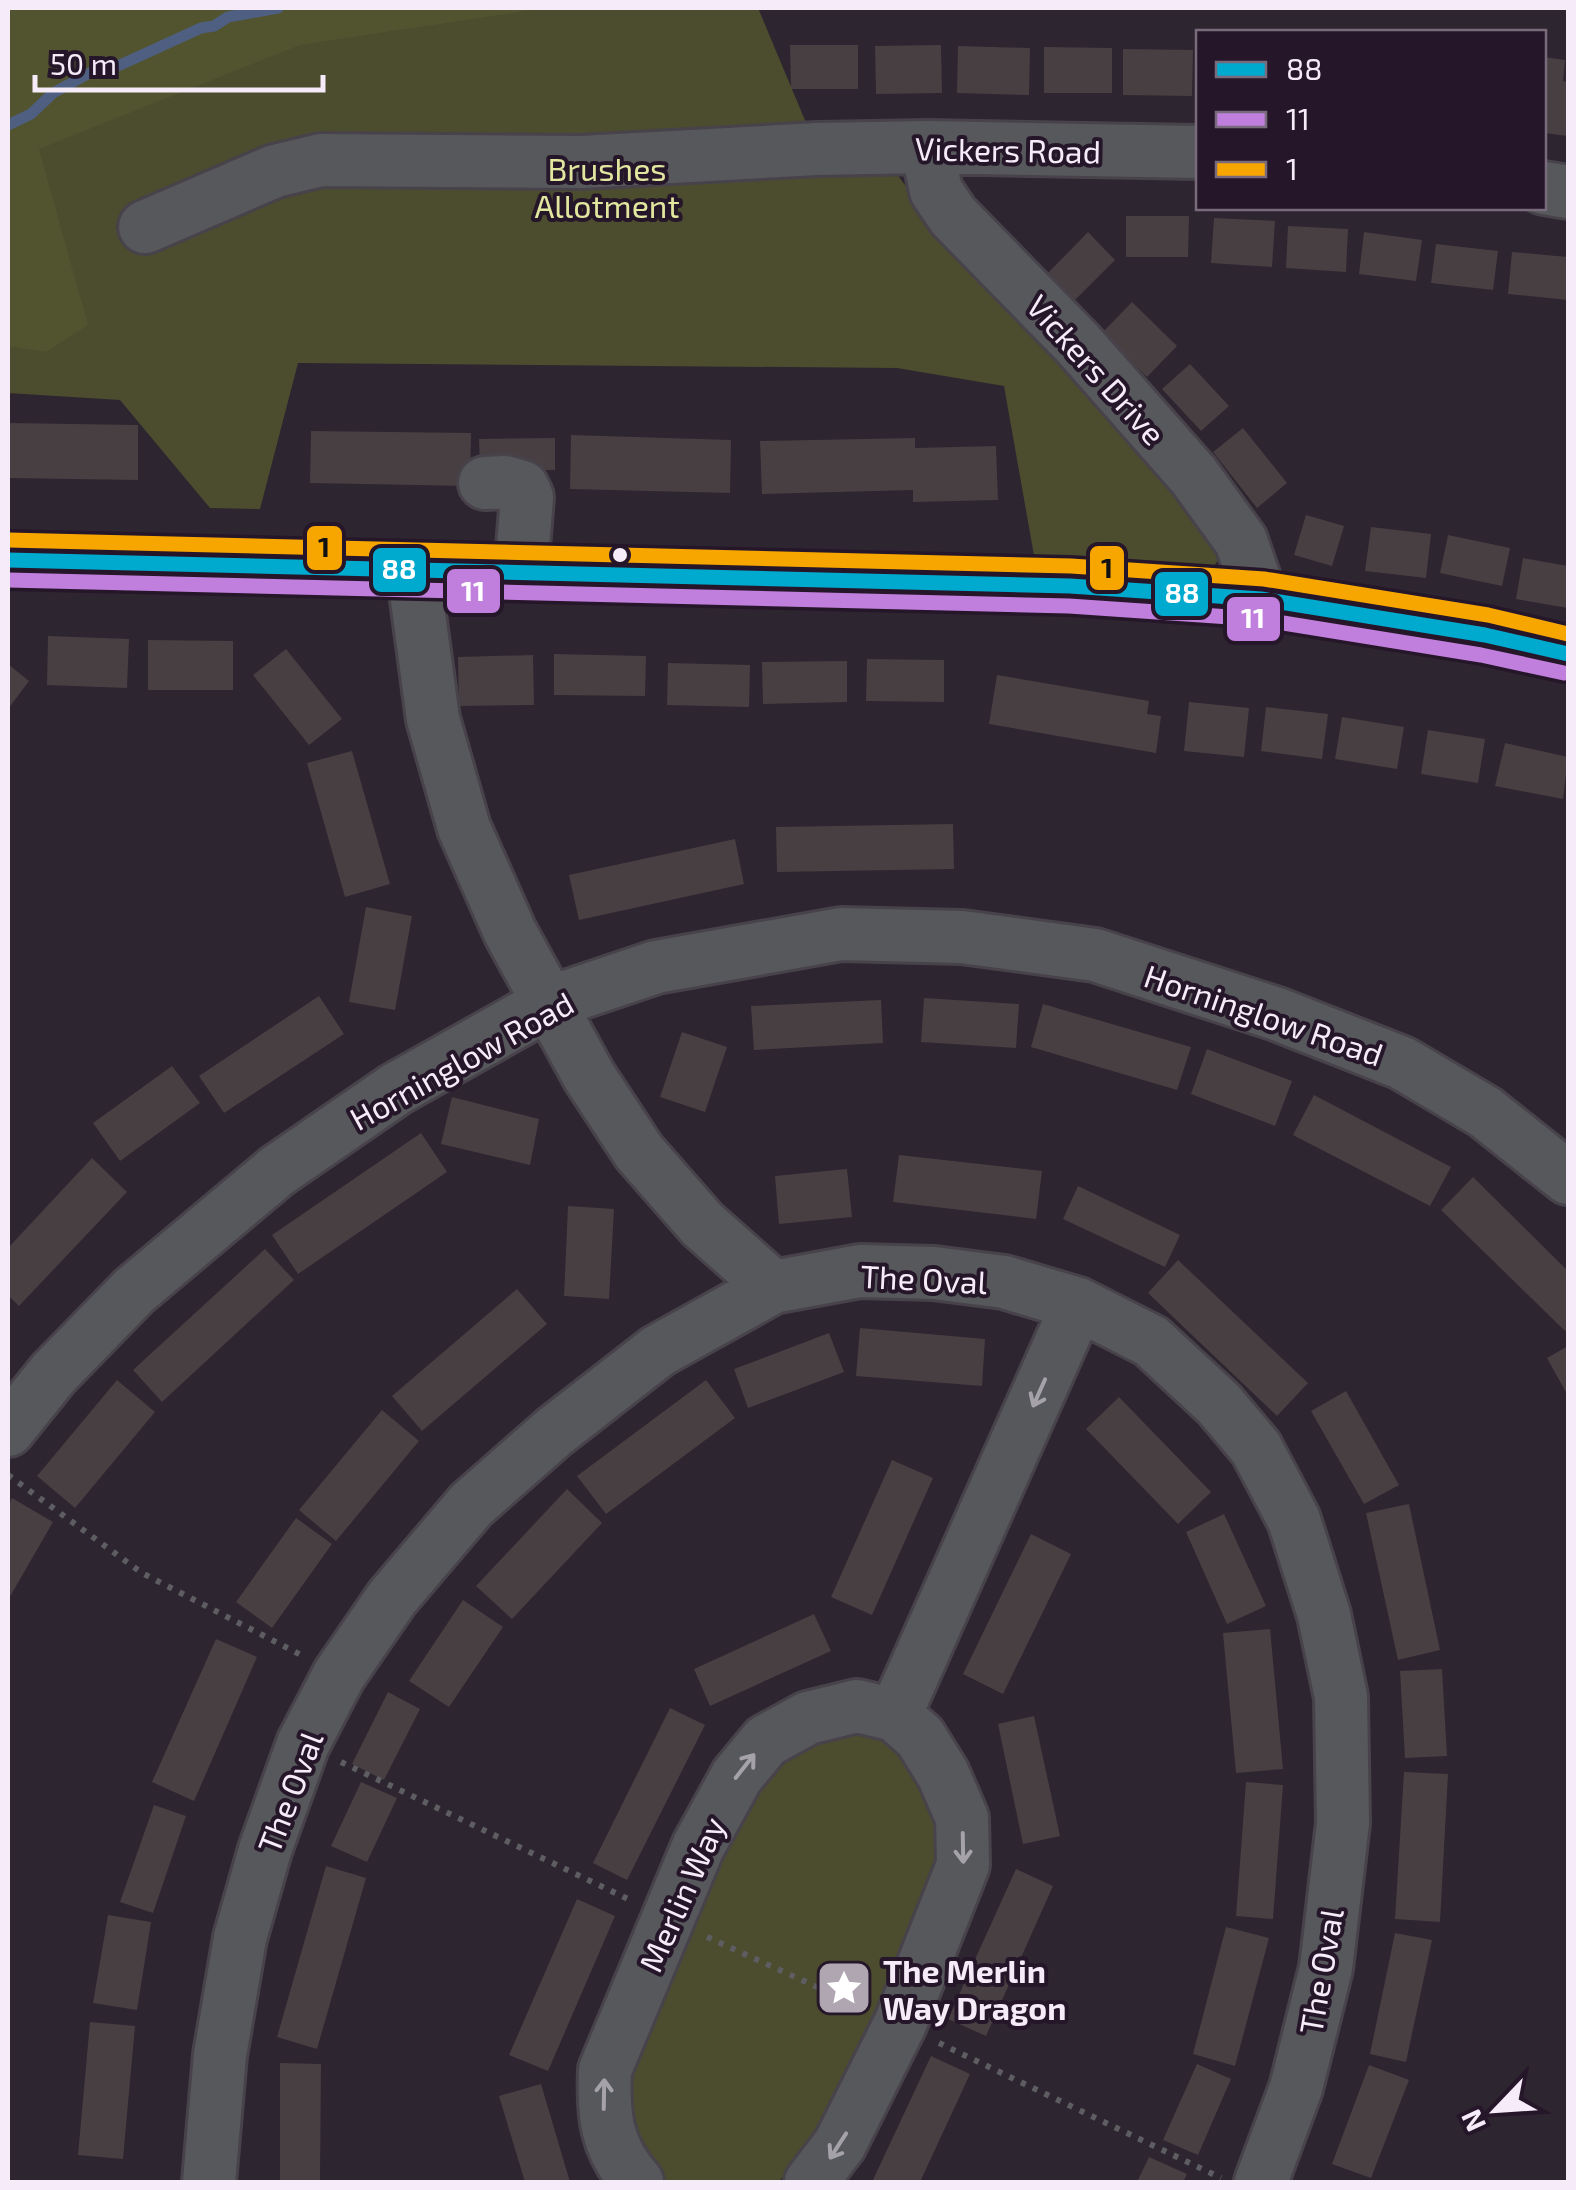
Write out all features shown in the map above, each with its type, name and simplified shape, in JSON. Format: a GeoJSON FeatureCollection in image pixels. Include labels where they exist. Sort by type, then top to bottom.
{"type":"FeatureCollection","features":[{"type":"Feature","properties":{"kind":"street","name":"Vickers Drive"},"geometry":{"type":"LineString","coordinates":[[927,147],[936,190],[953,216],[1078,344],[1194,476],[1241,541],[1261,598]]}},
{"type":"Feature","properties":{"kind":"street","name":"Vickers Road"},"geometry":{"type":"LineString","coordinates":[[145,227],[275,171],[321,160],[581,162],[817,148],[1196,152]]}},
{"type":"Feature","properties":{"kind":"street"},"geometry":{"type":"LineString","coordinates":[[485,483],[505,482],[522,487],[526,497],[521,572]]}},
{"type":"Feature","properties":{"kind":"street"},"geometry":{"type":"LineString","coordinates":[[8,560],[1062,586],[1261,598],[1486,635],[1568,654]]}},
{"type":"Feature","properties":{"kind":"street"},"geometry":{"type":"LineString","coordinates":[[413,570],[432,720],[464,828],[510,932],[589,1076],[639,1152],[702,1224],[774,1287]]}},
{"type":"Feature","properties":{"kind":"street","name":"Horninglow Road"},"geometry":{"type":"LineString","coordinates":[[8,1430],[53,1374],[134,1291],[277,1171],[396,1090],[549,1004],[656,966],[842,934],[962,937],[1095,955],[1277,1014],[1402,1063],[1485,1112],[1568,1178]]}},
{"type":"Feature","properties":{"kind":"street","name":"The Oval"},"geometry":{"type":"LineString","coordinates":[[210,2182],[220,2055],[240,1938],[265,1850],[304,1744],[339,1675],[392,1598],[471,1505],[554,1432],[658,1351],[774,1287],[860,1271],[934,1273],[1004,1282],[1078,1304],[1150,1342],[1220,1404],[1256,1448],[1294,1520],[1324,1615],[1341,1697],[1343,1822],[1326,1968],[1296,2088],[1260,2182]]}},
{"type":"Feature","properties":{"kind":"street"},"geometry":{"type":"LineString","coordinates":[[811,2182],[840,2144],[900,2024],[963,1865],[962,1818],[944,1774],[920,1737],[896,1715],[1078,1304]]}},
{"type":"Feature","properties":{"kind":"street","name":"Merlin Way"},"geometry":{"type":"LineString","coordinates":[[637,2182],[614,2153],[604,2110],[605,2070],[698,1847],[737,1776],[766,1741],[808,1718],[857,1706],[896,1715]]}},
{"type":"Feature","properties":{"kind":"path"},"geometry":{"type":"LineString","coordinates":[[8,1475],[142,1573],[339,1675]]}},
{"type":"Feature","properties":{"kind":"path"},"geometry":{"type":"LineString","coordinates":[[304,1744],[666,1919],[900,2024],[1231,2182]]}},
{"type":"Feature","properties":{"kind":"green space","name":"Brushes Allotment"},"geometry":{"type":"Polygon","coordinates":[[[8,8],[758,8],[817,149],[896,173],[940,232],[1148,446],[1221,554],[1209,576],[1035,561],[1004,386],[897,368],[298,363],[260,509],[210,508],[120,400],[8,393],[8,8]]]}},
{"type":"Feature","properties":{"kind":"green space"},"geometry":{"type":"Polygon","coordinates":[[[8,8],[545,8],[300,45],[39,149],[88,325],[46,352],[8,346],[8,8]]]}},
{"type":"Feature","properties":{"kind":"green space"},"geometry":{"type":"Polygon","coordinates":[[[861,1723],[918,1763],[946,1848],[901,1970],[824,2136],[778,2182],[666,2182],[641,2144],[625,2102],[632,2060],[718,1858],[779,1754],[861,1723]]]}},
{"type":"Feature","properties":{"kind":"building"},"geometry":{"type":"Polygon","coordinates":[[[790,45],[858,45],[858,89],[791,89],[790,45]]]}},
{"type":"Feature","properties":{"kind":"building"},"geometry":{"type":"Polygon","coordinates":[[[941,45],[942,93],[876,94],[875,46],[941,45]]]}},
{"type":"Feature","properties":{"kind":"building"},"geometry":{"type":"Polygon","coordinates":[[[958,46],[1030,48],[1029,95],[957,93],[958,46]]]}},
{"type":"Feature","properties":{"kind":"building"},"geometry":{"type":"Polygon","coordinates":[[[1044,47],[1112,48],[1112,93],[1044,93],[1044,47]]]}},
{"type":"Feature","properties":{"kind":"building"},"geometry":{"type":"Polygon","coordinates":[[[1123,49],[1193,50],[1192,96],[1123,95],[1123,49]]]}},
{"type":"Feature","properties":{"kind":"building"},"geometry":{"type":"Polygon","coordinates":[[[1546,57],[1565,60],[1568,136],[1546,133],[1546,57]]]}},
{"type":"Feature","properties":{"kind":"building"},"geometry":{"type":"Polygon","coordinates":[[[1126,216],[1189,216],[1188,257],[1126,257],[1126,216]]]}},
{"type":"Feature","properties":{"kind":"building"},"geometry":{"type":"Polygon","coordinates":[[[1214,218],[1275,221],[1272,267],[1211,263],[1214,218]]]}},
{"type":"Feature","properties":{"kind":"building"},"geometry":{"type":"Polygon","coordinates":[[[1288,226],[1348,229],[1346,272],[1286,268],[1288,226]]]}},
{"type":"Feature","properties":{"kind":"building"},"geometry":{"type":"Polygon","coordinates":[[[1088,232],[1115,260],[1072,303],[1045,276],[1088,232]]]}},
{"type":"Feature","properties":{"kind":"building"},"geometry":{"type":"Polygon","coordinates":[[[1364,232],[1422,240],[1416,281],[1359,274],[1364,232]]]}},
{"type":"Feature","properties":{"kind":"building"},"geometry":{"type":"Polygon","coordinates":[[[1436,244],[1498,251],[1493,290],[1431,283],[1436,244]]]}},
{"type":"Feature","properties":{"kind":"building"},"geometry":{"type":"Polygon","coordinates":[[[1512,252],[1568,257],[1568,300],[1508,294],[1512,252]]]}},
{"type":"Feature","properties":{"kind":"building"},"geometry":{"type":"Polygon","coordinates":[[[1132,302],[1177,346],[1147,377],[1102,333],[1132,302]]]}},
{"type":"Feature","properties":{"kind":"building"},"geometry":{"type":"Polygon","coordinates":[[[1190,364],[1229,406],[1201,431],[1162,389],[1190,364]]]}},
{"type":"Feature","properties":{"kind":"building"},"geometry":{"type":"Polygon","coordinates":[[[8,423],[138,425],[138,480],[8,478],[8,423]]]}},
{"type":"Feature","properties":{"kind":"building"},"geometry":{"type":"Polygon","coordinates":[[[1243,428],[1287,483],[1257,508],[1213,452],[1243,428]]]}},
{"type":"Feature","properties":{"kind":"building"},"geometry":{"type":"Polygon","coordinates":[[[311,431],[471,433],[470,486],[310,483],[311,431]]]}},
{"type":"Feature","properties":{"kind":"building"},"geometry":{"type":"Polygon","coordinates":[[[571,435],[731,440],[730,493],[570,489],[571,435]]]}},
{"type":"Feature","properties":{"kind":"building"},"geometry":{"type":"Polygon","coordinates":[[[555,438],[555,470],[480,470],[479,439],[555,438]]]}},
{"type":"Feature","properties":{"kind":"building"},"geometry":{"type":"Polygon","coordinates":[[[915,438],[915,448],[996,446],[998,500],[913,502],[913,490],[762,494],[760,441],[915,438]]]}},
{"type":"Feature","properties":{"kind":"building"},"geometry":{"type":"Polygon","coordinates":[[[1306,515],[1344,526],[1332,566],[1294,555],[1306,515]]]}},
{"type":"Feature","properties":{"kind":"building"},"geometry":{"type":"Polygon","coordinates":[[[1371,527],[1431,534],[1426,578],[1365,571],[1371,527]]]}},
{"type":"Feature","properties":{"kind":"building"},"geometry":{"type":"Polygon","coordinates":[[[1448,535],[1510,548],[1502,586],[1440,573],[1448,535]]]}},
{"type":"Feature","properties":{"kind":"building"},"geometry":{"type":"Polygon","coordinates":[[[1523,558],[1568,566],[1568,608],[1516,599],[1523,558]]]}},
{"type":"Feature","properties":{"kind":"building"},"geometry":{"type":"Polygon","coordinates":[[[48,636],[129,639],[127,688],[47,685],[48,636]]]}},
{"type":"Feature","properties":{"kind":"building"},"geometry":{"type":"Polygon","coordinates":[[[148,640],[233,641],[233,690],[148,690],[148,640]]]}},
{"type":"Feature","properties":{"kind":"building"},"geometry":{"type":"Polygon","coordinates":[[[286,649],[342,719],[309,745],[253,675],[286,649]]]}},
{"type":"Feature","properties":{"kind":"building"},"geometry":{"type":"Polygon","coordinates":[[[554,654],[646,656],[645,696],[554,695],[554,654]]]}},
{"type":"Feature","properties":{"kind":"building"},"geometry":{"type":"Polygon","coordinates":[[[533,655],[534,705],[459,706],[458,657],[533,655]]]}},
{"type":"Feature","properties":{"kind":"building"},"geometry":{"type":"Polygon","coordinates":[[[867,659],[944,660],[944,702],[866,701],[867,659]]]}},
{"type":"Feature","properties":{"kind":"building"},"geometry":{"type":"Polygon","coordinates":[[[847,661],[847,702],[763,704],[762,662],[847,661]]]}},
{"type":"Feature","properties":{"kind":"building"},"geometry":{"type":"Polygon","coordinates":[[[668,663],[750,665],[749,707],[667,705],[668,663]]]}},
{"type":"Feature","properties":{"kind":"building"},"geometry":{"type":"Polygon","coordinates":[[[8,664],[29,681],[8,709],[8,664]]]}},
{"type":"Feature","properties":{"kind":"building"},"geometry":{"type":"Polygon","coordinates":[[[997,675],[1149,701],[1147,714],[1161,716],[1156,753],[989,724],[997,675]]]}},
{"type":"Feature","properties":{"kind":"building"},"geometry":{"type":"Polygon","coordinates":[[[1189,702],[1249,708],[1244,757],[1184,751],[1189,702]]]}},
{"type":"Feature","properties":{"kind":"building"},"geometry":{"type":"Polygon","coordinates":[[[1266,707],[1328,714],[1322,759],[1261,751],[1266,707]]]}},
{"type":"Feature","properties":{"kind":"building"},"geometry":{"type":"Polygon","coordinates":[[[1342,717],[1404,727],[1397,769],[1335,759],[1342,717]]]}},
{"type":"Feature","properties":{"kind":"building"},"geometry":{"type":"Polygon","coordinates":[[[1428,730],[1485,739],[1478,783],[1421,774],[1428,730]]]}},
{"type":"Feature","properties":{"kind":"building"},"geometry":{"type":"Polygon","coordinates":[[[1505,743],[1568,757],[1563,799],[1495,786],[1505,743]]]}},
{"type":"Feature","properties":{"kind":"building"},"geometry":{"type":"Polygon","coordinates":[[[352,751],[390,884],[345,897],[307,763],[352,751]]]}},
{"type":"Feature","properties":{"kind":"building"},"geometry":{"type":"Polygon","coordinates":[[[953,824],[954,869],[777,872],[776,827],[953,824]]]}},
{"type":"Feature","properties":{"kind":"building"},"geometry":{"type":"Polygon","coordinates":[[[735,839],[744,884],[579,920],[569,875],[735,839]]]}},
{"type":"Feature","properties":{"kind":"building"},"geometry":{"type":"Polygon","coordinates":[[[366,907],[412,916],[395,1010],[349,1002],[366,907]]]}},
{"type":"Feature","properties":{"kind":"building"},"geometry":{"type":"Polygon","coordinates":[[[319,996],[344,1034],[224,1113],[199,1076],[319,996]]]}},
{"type":"Feature","properties":{"kind":"building"},"geometry":{"type":"Polygon","coordinates":[[[924,998],[1019,1004],[1016,1048],[921,1042],[924,998]]]}},
{"type":"Feature","properties":{"kind":"building"},"geometry":{"type":"Polygon","coordinates":[[[881,1000],[883,1043],[754,1050],[751,1006],[881,1000]]]}},
{"type":"Feature","properties":{"kind":"building"},"geometry":{"type":"Polygon","coordinates":[[[1043,1004],[1191,1047],[1177,1090],[1031,1047],[1043,1004]]]}},
{"type":"Feature","properties":{"kind":"building"},"geometry":{"type":"Polygon","coordinates":[[[682,1032],[727,1047],[705,1112],[660,1097],[682,1032]]]}},
{"type":"Feature","properties":{"kind":"building"},"geometry":{"type":"Polygon","coordinates":[[[1207,1049],[1292,1081],[1275,1126],[1191,1094],[1207,1049]]]}},
{"type":"Feature","properties":{"kind":"building"},"geometry":{"type":"Polygon","coordinates":[[[172,1066],[200,1103],[120,1161],[93,1123],[172,1066]]]}},
{"type":"Feature","properties":{"kind":"building"},"geometry":{"type":"Polygon","coordinates":[[[1314,1095],[1451,1167],[1430,1206],[1293,1135],[1314,1095]]]}},
{"type":"Feature","properties":{"kind":"building"},"geometry":{"type":"Polygon","coordinates":[[[452,1097],[539,1119],[530,1165],[441,1144],[452,1097]]]}},
{"type":"Feature","properties":{"kind":"building"},"geometry":{"type":"Polygon","coordinates":[[[421,1133],[447,1172],[298,1274],[272,1235],[421,1133]]]}},
{"type":"Feature","properties":{"kind":"building"},"geometry":{"type":"Polygon","coordinates":[[[899,1155],[1042,1171],[1036,1219],[893,1202],[899,1155]]]}},
{"type":"Feature","properties":{"kind":"building"},"geometry":{"type":"Polygon","coordinates":[[[92,1158],[127,1192],[19,1306],[8,1295],[8,1248],[92,1158]]]}},
{"type":"Feature","properties":{"kind":"building"},"geometry":{"type":"Polygon","coordinates":[[[847,1169],[852,1217],[779,1224],[775,1176],[847,1169]]]}},
{"type":"Feature","properties":{"kind":"building"},"geometry":{"type":"Polygon","coordinates":[[[1473,1177],[1568,1271],[1565,1331],[1441,1210],[1473,1177]]]}},
{"type":"Feature","properties":{"kind":"building"},"geometry":{"type":"Polygon","coordinates":[[[1078,1186],[1180,1235],[1165,1267],[1063,1219],[1078,1186]]]}},
{"type":"Feature","properties":{"kind":"building"},"geometry":{"type":"Polygon","coordinates":[[[568,1206],[614,1209],[609,1299],[564,1296],[568,1206]]]}},
{"type":"Feature","properties":{"kind":"building"},"geometry":{"type":"Polygon","coordinates":[[[265,1249],[294,1280],[162,1402],[133,1370],[265,1249]]]}},
{"type":"Feature","properties":{"kind":"building"},"geometry":{"type":"Polygon","coordinates":[[[1178,1260],[1308,1383],[1277,1416],[1148,1293],[1178,1260]]]}},
{"type":"Feature","properties":{"kind":"building"},"geometry":{"type":"Polygon","coordinates":[[[517,1289],[547,1324],[422,1431],[392,1396],[517,1289]]]}},
{"type":"Feature","properties":{"kind":"building"},"geometry":{"type":"Polygon","coordinates":[[[860,1328],[985,1339],[982,1386],[856,1376],[860,1328]]]}},
{"type":"Feature","properties":{"kind":"building"},"geometry":{"type":"Polygon","coordinates":[[[829,1333],[844,1372],[748,1408],[734,1369],[829,1333]]]}},
{"type":"Feature","properties":{"kind":"building"},"geometry":{"type":"Polygon","coordinates":[[[1568,1346],[1568,1396],[1547,1358],[1568,1346]]]}},
{"type":"Feature","properties":{"kind":"building"},"geometry":{"type":"Polygon","coordinates":[[[117,1380],[155,1412],[75,1508],[37,1476],[117,1380]]]}},
{"type":"Feature","properties":{"kind":"building"},"geometry":{"type":"Polygon","coordinates":[[[706,1380],[735,1418],[606,1514],[577,1476],[706,1380]]]}},
{"type":"Feature","properties":{"kind":"building"},"geometry":{"type":"Polygon","coordinates":[[[1346,1391],[1399,1485],[1364,1504],[1311,1411],[1346,1391]]]}},
{"type":"Feature","properties":{"kind":"building"},"geometry":{"type":"Polygon","coordinates":[[[1119,1397],[1211,1492],[1178,1524],[1086,1429],[1119,1397]]]}},
{"type":"Feature","properties":{"kind":"building"},"geometry":{"type":"Polygon","coordinates":[[[382,1410],[419,1441],[336,1541],[299,1510],[382,1410]]]}},
{"type":"Feature","properties":{"kind":"building"},"geometry":{"type":"Polygon","coordinates":[[[892,1460],[933,1478],[872,1615],[831,1597],[892,1460]]]}},
{"type":"Feature","properties":{"kind":"building"},"geometry":{"type":"Polygon","coordinates":[[[567,1489],[602,1523],[512,1619],[476,1586],[567,1489]]]}},
{"type":"Feature","properties":{"kind":"building"},"geometry":{"type":"Polygon","coordinates":[[[12,1498],[53,1522],[8,1600],[8,1506],[12,1498]]]}},
{"type":"Feature","properties":{"kind":"building"},"geometry":{"type":"Polygon","coordinates":[[[1409,1504],[1440,1650],[1398,1660],[1366,1513],[1409,1504]]]}},
{"type":"Feature","properties":{"kind":"building"},"geometry":{"type":"Polygon","coordinates":[[[1224,1514],[1266,1606],[1227,1624],[1186,1532],[1224,1514]]]}},
{"type":"Feature","properties":{"kind":"building"},"geometry":{"type":"Polygon","coordinates":[[[296,1518],[332,1544],[272,1628],[236,1602],[296,1518]]]}},
{"type":"Feature","properties":{"kind":"building"},"geometry":{"type":"Polygon","coordinates":[[[1031,1534],[1071,1554],[1003,1694],[963,1674],[1031,1534]]]}},
{"type":"Feature","properties":{"kind":"building"},"geometry":{"type":"Polygon","coordinates":[[[463,1600],[503,1627],[449,1707],[409,1681],[463,1600]]]}},
{"type":"Feature","properties":{"kind":"building"},"geometry":{"type":"Polygon","coordinates":[[[814,1614],[831,1651],[710,1706],[694,1669],[814,1614]]]}},
{"type":"Feature","properties":{"kind":"building"},"geometry":{"type":"Polygon","coordinates":[[[1270,1629],[1283,1769],[1236,1773],[1223,1633],[1270,1629]]]}},
{"type":"Feature","properties":{"kind":"building"},"geometry":{"type":"Polygon","coordinates":[[[216,1639],[257,1657],[194,1801],[152,1782],[216,1639]]]}},
{"type":"Feature","properties":{"kind":"building"},"geometry":{"type":"Polygon","coordinates":[[[1442,1669],[1447,1756],[1405,1758],[1400,1671],[1442,1669]]]}},
{"type":"Feature","properties":{"kind":"building"},"geometry":{"type":"Polygon","coordinates":[[[388,1692],[420,1709],[384,1780],[352,1764],[388,1692]]]}},
{"type":"Feature","properties":{"kind":"building"},"geometry":{"type":"Polygon","coordinates":[[[670,1708],[705,1725],[627,1880],[593,1863],[670,1708]]]}},
{"type":"Feature","properties":{"kind":"building"},"geometry":{"type":"Polygon","coordinates":[[[1034,1716],[1060,1836],[1023,1844],[998,1724],[1034,1716]]]}},
{"type":"Feature","properties":{"kind":"building"},"geometry":{"type":"Polygon","coordinates":[[[1404,1772],[1448,1774],[1440,1922],[1395,1919],[1404,1772]]]}},
{"type":"Feature","properties":{"kind":"building"},"geometry":{"type":"Polygon","coordinates":[[[361,1782],[397,1798],[367,1862],[331,1846],[361,1782]]]}},
{"type":"Feature","properties":{"kind":"building"},"geometry":{"type":"Polygon","coordinates":[[[1246,1782],[1283,1785],[1273,1919],[1236,1916],[1246,1782]]]}},
{"type":"Feature","properties":{"kind":"building"},"geometry":{"type":"Polygon","coordinates":[[[154,1805],[186,1816],[153,1913],[120,1902],[154,1805]]]}},
{"type":"Feature","properties":{"kind":"building"},"geometry":{"type":"Polygon","coordinates":[[[326,1866],[366,1878],[317,2049],[277,2037],[326,1866]]]}},
{"type":"Feature","properties":{"kind":"building"},"geometry":{"type":"Polygon","coordinates":[[[1016,1869],[1053,1886],[986,2036],[948,2019],[1016,1869]]]}},
{"type":"Feature","properties":{"kind":"building"},"geometry":{"type":"Polygon","coordinates":[[[577,1899],[615,1916],[548,2071],[509,2055],[577,1899]]]}},
{"type":"Feature","properties":{"kind":"building"},"geometry":{"type":"Polygon","coordinates":[[[108,1915],[151,1922],[137,2010],[93,2003],[108,1915]]]}},
{"type":"Feature","properties":{"kind":"building"},"geometry":{"type":"Polygon","coordinates":[[[1226,1927],[1269,1938],[1235,2066],[1193,2054],[1226,1927]]]}},
{"type":"Feature","properties":{"kind":"building"},"geometry":{"type":"Polygon","coordinates":[[[1395,1933],[1432,1940],[1406,2062],[1370,2054],[1395,1933]]]}},
{"type":"Feature","properties":{"kind":"building"},"geometry":{"type":"Polygon","coordinates":[[[90,2022],[135,2026],[123,2159],[78,2155],[90,2022]]]}},
{"type":"Feature","properties":{"kind":"building"},"geometry":{"type":"Polygon","coordinates":[[[931,2056],[970,2074],[920,2182],[872,2182],[931,2056]]]}},
{"type":"Feature","properties":{"kind":"building"},"geometry":{"type":"Polygon","coordinates":[[[280,2063],[321,2064],[320,2181],[280,2181],[280,2063]]]}},
{"type":"Feature","properties":{"kind":"building"},"geometry":{"type":"Polygon","coordinates":[[[1197,2064],[1231,2079],[1198,2155],[1163,2140],[1197,2064]]]}},
{"type":"Feature","properties":{"kind":"building"},"geometry":{"type":"Polygon","coordinates":[[[1369,2065],[1409,2080],[1371,2178],[1332,2164],[1369,2065]]]}},
{"type":"Feature","properties":{"kind":"building"},"geometry":{"type":"Polygon","coordinates":[[[541,2084],[570,2182],[525,2182],[499,2096],[541,2084]]]}},
{"type":"Feature","properties":{"kind":"building"},"geometry":{"type":"Polygon","coordinates":[[[1149,2157],[1187,2174],[1183,2182],[1137,2182],[1149,2157]]]}},
{"type":"Feature","properties":{"kind":"waterway"},"geometry":{"type":"LineString","coordinates":[[8,125],[31,114],[53,93],[97,69],[120,65],[228,17],[278,8]]}},
{"type":"Feature","properties":{"kind":"transit line","name":"1"},"geometry":{"type":"LineString","coordinates":[[8,540],[1071,566],[1264,579],[1488,615],[1568,634]]}},
{"type":"Feature","properties":{"kind":"transit line","name":"88"},"geometry":{"type":"LineString","coordinates":[[8,560],[1070,586],[1261,599],[1485,635],[1568,654]]}},
{"type":"Feature","properties":{"kind":"transit line","name":"11"},"geometry":{"type":"LineString","coordinates":[[8,580],[1069,606],[1259,619],[1481,655],[1564,673]]}},
{"type":"Feature","properties":{"kind":"place","name":"The Merlin Way Dragon"},"geometry":{"type":"Point","coordinates":[844,1988]}}]}
